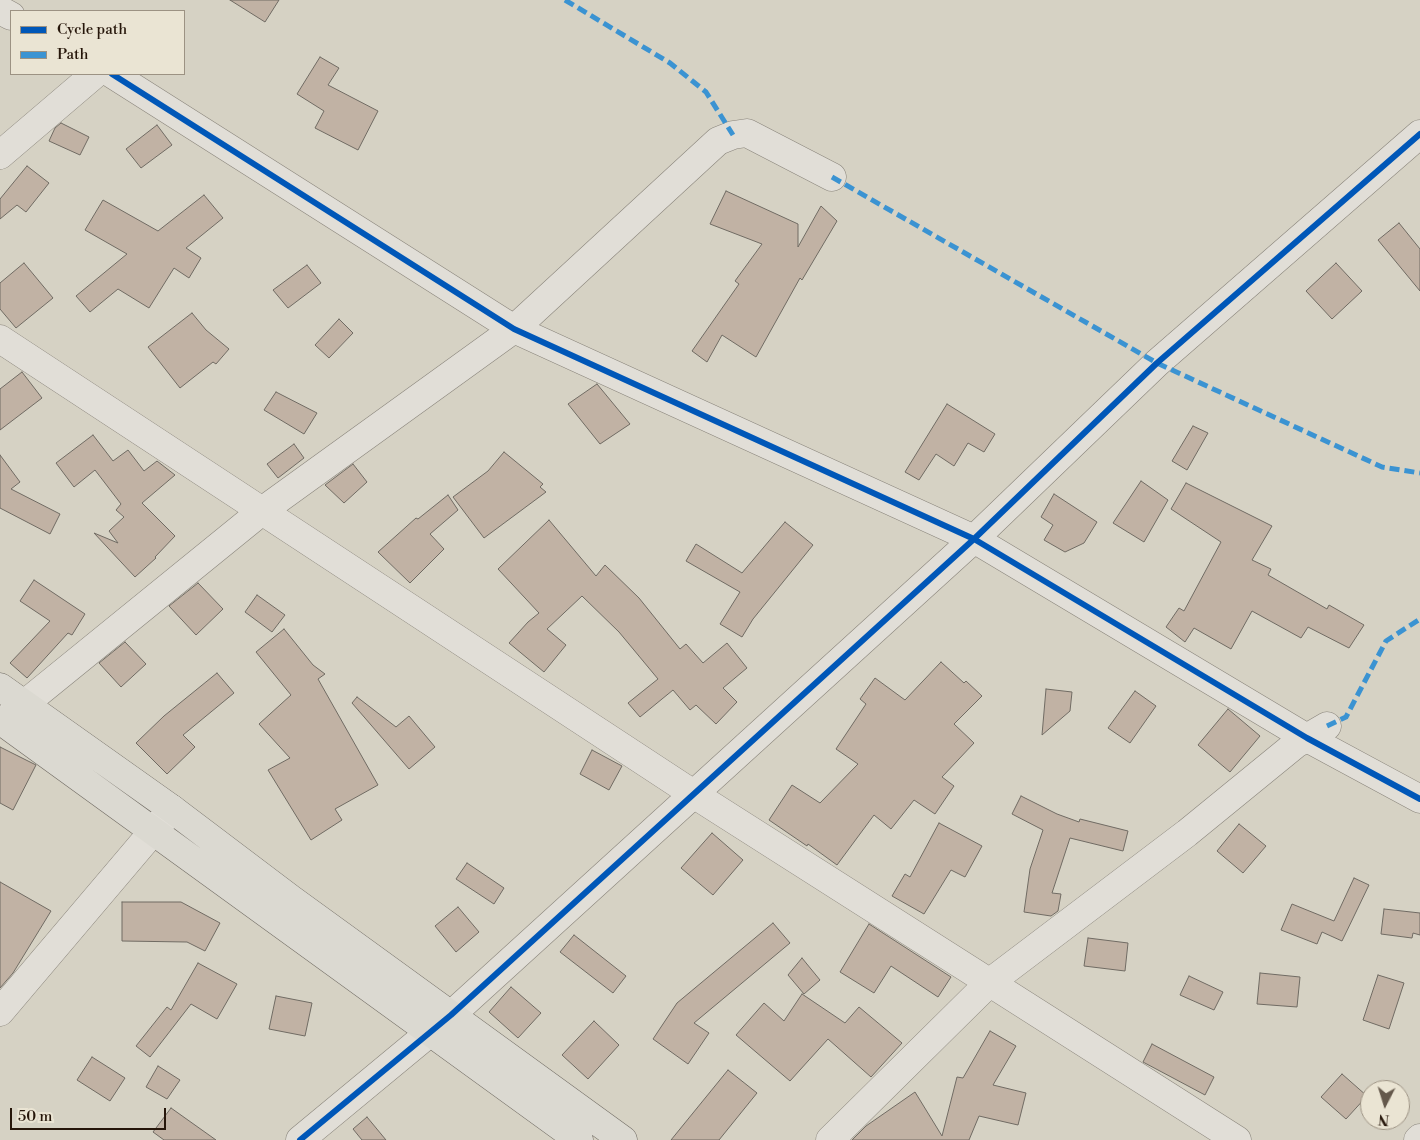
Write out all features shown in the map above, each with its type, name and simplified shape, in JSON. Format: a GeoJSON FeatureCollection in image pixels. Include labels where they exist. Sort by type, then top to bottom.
{"type":"FeatureCollection","features":[{"type":"Feature","properties":{"kind":"main road"},"geometry":{"type":"LineString","coordinates":[[0,687],[172,808],[291,899],[624,1140]]}},
{"type":"Feature","properties":{"kind":"main road"},"geometry":{"type":"LineString","coordinates":[[2,721],[579,1140]]}},
{"type":"Feature","properties":{"kind":"street"},"geometry":{"type":"LineString","coordinates":[[0,155],[94,75]]}},
{"type":"Feature","properties":{"kind":"street"},"geometry":{"type":"LineString","coordinates":[[114,75],[514,329],[974,539],[1317,732],[1420,799]]}},
{"type":"Feature","properties":{"kind":"street"},"geometry":{"type":"LineString","coordinates":[[2,721],[262,511],[514,329],[718,141],[733,135],[747,133],[832,177]]}},
{"type":"Feature","properties":{"kind":"street"},"geometry":{"type":"LineString","coordinates":[[300,1140],[451,1015],[695,795],[974,539],[1157,363],[1420,134]]}},
{"type":"Feature","properties":{"kind":"street"},"geometry":{"type":"LineString","coordinates":[[0,339],[695,795],[1237,1140]]}},
{"type":"Feature","properties":{"kind":"street"},"geometry":{"type":"LineString","coordinates":[[830,1140],[989,983],[1187,833],[1296,744],[1317,732]]}},
{"type":"Feature","properties":{"kind":"street"},"geometry":{"type":"LineString","coordinates":[[0,1012],[172,808]]}},
{"type":"Feature","properties":{"kind":"building"},"geometry":{"type":"Polygon","coordinates":[[[230,0],[279,0],[265,22],[230,0]]]}},
{"type":"Feature","properties":{"kind":"building"},"geometry":{"type":"Polygon","coordinates":[[[320,57],[339,68],[328,85],[378,111],[358,150],[315,128],[324,111],[297,94],[320,57]]]}},
{"type":"Feature","properties":{"kind":"building"},"geometry":{"type":"Polygon","coordinates":[[[61,123],[89,137],[80,155],[49,141],[55,128],[61,123]]]}},
{"type":"Feature","properties":{"kind":"building"},"geometry":{"type":"Polygon","coordinates":[[[157,125],[172,145],[141,168],[126,149],[157,125]]]}},
{"type":"Feature","properties":{"kind":"building"},"geometry":{"type":"Polygon","coordinates":[[[27,166],[49,183],[26,212],[17,205],[0,219],[0,199],[27,166]]]}},
{"type":"Feature","properties":{"kind":"building"},"geometry":{"type":"Polygon","coordinates":[[[726,191],[798,224],[798,247],[821,206],[837,221],[802,280],[800,278],[756,357],[722,335],[707,362],[692,351],[739,284],[735,281],[762,244],[710,224],[726,191]]]}},
{"type":"Feature","properties":{"kind":"building"},"geometry":{"type":"Polygon","coordinates":[[[204,195],[223,218],[186,248],[201,258],[189,278],[174,268],[149,308],[118,289],[90,312],[76,296],[127,254],[85,230],[103,200],[158,231],[204,195]]]}},
{"type":"Feature","properties":{"kind":"building"},"geometry":{"type":"Polygon","coordinates":[[[1399,223],[1420,249],[1420,291],[1378,240],[1399,223]]]}},
{"type":"Feature","properties":{"kind":"building"},"geometry":{"type":"Polygon","coordinates":[[[24,263],[53,298],[16,328],[0,309],[0,283],[24,263]]]}},
{"type":"Feature","properties":{"kind":"building"},"geometry":{"type":"Polygon","coordinates":[[[1336,263],[1362,291],[1332,319],[1306,291],[1336,263]]]}},
{"type":"Feature","properties":{"kind":"building"},"geometry":{"type":"Polygon","coordinates":[[[307,265],[321,283],[288,308],[273,290],[307,265]]]}},
{"type":"Feature","properties":{"kind":"building"},"geometry":{"type":"Polygon","coordinates":[[[192,313],[206,330],[229,349],[216,364],[213,362],[180,388],[148,347],[192,313]]]}},
{"type":"Feature","properties":{"kind":"building"},"geometry":{"type":"Polygon","coordinates":[[[339,319],[353,333],[329,358],[315,345],[339,319]]]}},
{"type":"Feature","properties":{"kind":"building"},"geometry":{"type":"Polygon","coordinates":[[[22,372],[42,398],[0,430],[0,389],[22,372]]]}},
{"type":"Feature","properties":{"kind":"building"},"geometry":{"type":"Polygon","coordinates":[[[597,384],[630,424],[600,444],[568,404],[597,384]]]}},
{"type":"Feature","properties":{"kind":"building"},"geometry":{"type":"Polygon","coordinates":[[[276,392],[317,413],[304,434],[264,410],[276,392]]]}},
{"type":"Feature","properties":{"kind":"building"},"geometry":{"type":"Polygon","coordinates":[[[947,404],[995,434],[984,452],[968,443],[954,466],[936,454],[919,480],[905,472],[947,404]]]}},
{"type":"Feature","properties":{"kind":"building"},"geometry":{"type":"Polygon","coordinates":[[[1193,426],[1208,433],[1187,470],[1172,461],[1193,426]]]}},
{"type":"Feature","properties":{"kind":"building"},"geometry":{"type":"Polygon","coordinates":[[[93,435],[113,461],[128,450],[144,471],[157,461],[175,475],[142,503],[175,536],[156,558],[135,577],[94,533],[118,543],[109,531],[124,517],[116,510],[121,504],[95,470],[74,487],[56,463],[93,435]]]}},
{"type":"Feature","properties":{"kind":"building"},"geometry":{"type":"Polygon","coordinates":[[[294,444],[304,458],[278,478],[267,464],[294,444]]]}},
{"type":"Feature","properties":{"kind":"building"},"geometry":{"type":"Polygon","coordinates":[[[504,452],[543,484],[540,487],[546,492],[484,538],[453,497],[488,471],[504,452]]]}},
{"type":"Feature","properties":{"kind":"building"},"geometry":{"type":"Polygon","coordinates":[[[0,455],[20,482],[11,489],[60,514],[50,534],[0,508],[0,455]]]}},
{"type":"Feature","properties":{"kind":"building"},"geometry":{"type":"Polygon","coordinates":[[[353,464],[367,482],[344,503],[325,485],[353,464]]]}},
{"type":"Feature","properties":{"kind":"building"},"geometry":{"type":"Polygon","coordinates":[[[1141,481],[1168,500],[1144,542],[1113,523],[1141,481]]]}},
{"type":"Feature","properties":{"kind":"building"},"geometry":{"type":"Polygon","coordinates":[[[1186,483],[1272,526],[1252,560],[1271,569],[1268,575],[1327,609],[1329,605],[1364,625],[1349,648],[1308,627],[1301,638],[1252,611],[1231,649],[1194,628],[1185,642],[1166,627],[1179,608],[1184,611],[1221,542],[1171,509],[1186,483]]]}},
{"type":"Feature","properties":{"kind":"building"},"geometry":{"type":"Polygon","coordinates":[[[1054,494],[1097,522],[1084,543],[1065,552],[1044,540],[1053,525],[1041,517],[1054,494]]]}},
{"type":"Feature","properties":{"kind":"building"},"geometry":{"type":"Polygon","coordinates":[[[448,495],[458,510],[430,534],[444,549],[410,583],[378,552],[416,518],[418,519],[448,495]]]}},
{"type":"Feature","properties":{"kind":"building"},"geometry":{"type":"Polygon","coordinates":[[[549,520],[596,576],[605,565],[639,598],[680,649],[686,644],[703,663],[727,643],[747,668],[723,688],[737,702],[716,724],[696,705],[690,710],[673,690],[640,717],[628,703],[658,679],[619,632],[582,596],[547,629],[566,645],[544,672],[509,643],[539,613],[498,569],[549,520]]]}},
{"type":"Feature","properties":{"kind":"building"},"geometry":{"type":"Polygon","coordinates":[[[785,522],[813,545],[753,619],[742,637],[720,624],[740,592],[686,561],[696,544],[742,573],[785,522]]]}},
{"type":"Feature","properties":{"kind":"building"},"geometry":{"type":"Polygon","coordinates":[[[34,580],[85,614],[72,635],[68,633],[27,678],[10,663],[50,621],[20,601],[34,580]]]}},
{"type":"Feature","properties":{"kind":"building"},"geometry":{"type":"Polygon","coordinates":[[[198,583],[223,609],[196,635],[169,606],[198,583]]]}},
{"type":"Feature","properties":{"kind":"building"},"geometry":{"type":"Polygon","coordinates":[[[257,595],[285,615],[272,632],[245,612],[257,595]]]}},
{"type":"Feature","properties":{"kind":"building"},"geometry":{"type":"Polygon","coordinates":[[[284,629],[313,665],[325,674],[318,679],[378,785],[335,809],[342,820],[311,840],[268,770],[290,758],[259,724],[291,695],[256,652],[284,629]]]}},
{"type":"Feature","properties":{"kind":"building"},"geometry":{"type":"Polygon","coordinates":[[[125,642],[146,664],[121,687],[99,663],[125,642]]]}},
{"type":"Feature","properties":{"kind":"building"},"geometry":{"type":"Polygon","coordinates":[[[941,662],[982,696],[954,724],[974,743],[942,777],[954,786],[935,814],[914,800],[891,829],[874,815],[837,865],[808,844],[807,846],[769,820],[792,785],[820,803],[858,764],[836,749],[866,704],[860,699],[875,678],[905,700],[941,662]]]}},
{"type":"Feature","properties":{"kind":"building"},"geometry":{"type":"Polygon","coordinates":[[[217,673],[234,693],[183,735],[195,747],[167,774],[136,743],[164,716],[217,673]]]}},
{"type":"Feature","properties":{"kind":"building"},"geometry":{"type":"Polygon","coordinates":[[[1046,689],[1072,692],[1070,711],[1042,735],[1046,689]]]}},
{"type":"Feature","properties":{"kind":"building"},"geometry":{"type":"Polygon","coordinates":[[[1135,691],[1156,706],[1130,743],[1108,728],[1135,691]]]}},
{"type":"Feature","properties":{"kind":"building"},"geometry":{"type":"Polygon","coordinates":[[[357,697],[396,727],[409,716],[435,747],[409,769],[352,703],[357,697]]]}},
{"type":"Feature","properties":{"kind":"building"},"geometry":{"type":"Polygon","coordinates":[[[1228,709],[1260,736],[1230,772],[1198,745],[1228,709]]]}},
{"type":"Feature","properties":{"kind":"building"},"geometry":{"type":"Polygon","coordinates":[[[0,747],[36,765],[13,810],[0,803],[0,747]]]}},
{"type":"Feature","properties":{"kind":"building"},"geometry":{"type":"Polygon","coordinates":[[[592,750],[622,766],[609,790],[580,774],[592,750]]]}},
{"type":"Feature","properties":{"kind":"building"},"geometry":{"type":"Polygon","coordinates":[[[1021,796],[1057,814],[1079,822],[1080,819],[1128,831],[1123,851],[1070,838],[1052,893],[1061,894],[1058,911],[1051,916],[1024,912],[1030,869],[1043,830],[1012,814],[1021,796]]]}},
{"type":"Feature","properties":{"kind":"building"},"geometry":{"type":"Polygon","coordinates":[[[939,823],[982,846],[965,877],[951,870],[924,914],[892,896],[905,874],[910,877],[939,823]]]}},
{"type":"Feature","properties":{"kind":"building"},"geometry":{"type":"Polygon","coordinates":[[[1239,824],[1266,846],[1243,873],[1217,851],[1239,824]]]}},
{"type":"Feature","properties":{"kind":"building"},"geometry":{"type":"Polygon","coordinates":[[[712,833],[743,860],[713,895],[681,868],[712,833]]]}},
{"type":"Feature","properties":{"kind":"building"},"geometry":{"type":"Polygon","coordinates":[[[467,863],[504,888],[494,904],[456,879],[467,863]]]}},
{"type":"Feature","properties":{"kind":"building"},"geometry":{"type":"Polygon","coordinates":[[[1354,878],[1369,885],[1342,941],[1322,932],[1317,944],[1281,930],[1292,904],[1334,921],[1354,878]]]}},
{"type":"Feature","properties":{"kind":"building"},"geometry":{"type":"Polygon","coordinates":[[[0,882],[51,911],[13,973],[0,988],[0,882]]]}},
{"type":"Feature","properties":{"kind":"building"},"geometry":{"type":"Polygon","coordinates":[[[122,902],[181,902],[220,923],[205,951],[187,942],[122,941],[122,902]]]}},
{"type":"Feature","properties":{"kind":"building"},"geometry":{"type":"Polygon","coordinates":[[[458,907],[479,932],[456,952],[435,926],[458,907]]]}},
{"type":"Feature","properties":{"kind":"building"},"geometry":{"type":"Polygon","coordinates":[[[1384,909],[1420,913],[1420,935],[1413,933],[1412,938],[1381,934],[1384,909]]]}},
{"type":"Feature","properties":{"kind":"building"},"geometry":{"type":"Polygon","coordinates":[[[773,923],[790,943],[694,1023],[709,1033],[688,1064],[653,1039],[677,1003],[773,923]]]}},
{"type":"Feature","properties":{"kind":"building"},"geometry":{"type":"Polygon","coordinates":[[[869,924],[951,977],[938,997],[891,966],[874,993],[840,972],[869,924]]]}},
{"type":"Feature","properties":{"kind":"building"},"geometry":{"type":"Polygon","coordinates":[[[574,935],[626,976],[613,993],[560,952],[574,935]]]}},
{"type":"Feature","properties":{"kind":"building"},"geometry":{"type":"Polygon","coordinates":[[[1088,938],[1128,943],[1125,971],[1084,966],[1088,938]]]}},
{"type":"Feature","properties":{"kind":"building"},"geometry":{"type":"Polygon","coordinates":[[[802,958],[820,980],[804,994],[788,975],[802,958]]]}},
{"type":"Feature","properties":{"kind":"building"},"geometry":{"type":"Polygon","coordinates":[[[198,963],[237,984],[217,1019],[191,1004],[150,1057],[136,1046],[167,1007],[171,1010],[198,963]]]}},
{"type":"Feature","properties":{"kind":"building"},"geometry":{"type":"Polygon","coordinates":[[[1260,973],[1300,977],[1297,1007],[1257,1004],[1260,973]]]}},
{"type":"Feature","properties":{"kind":"building"},"geometry":{"type":"Polygon","coordinates":[[[1378,975],[1404,983],[1389,1029],[1363,1020],[1378,975]]]}},
{"type":"Feature","properties":{"kind":"building"},"geometry":{"type":"Polygon","coordinates":[[[1189,976],[1223,992],[1214,1010],[1180,995],[1189,976]]]}},
{"type":"Feature","properties":{"kind":"building"},"geometry":{"type":"Polygon","coordinates":[[[511,987],[541,1013],[518,1038],[489,1012],[511,987]]]}},
{"type":"Feature","properties":{"kind":"building"},"geometry":{"type":"Polygon","coordinates":[[[802,994],[845,1023],[859,1007],[902,1043],[871,1077],[828,1039],[790,1081],[736,1035],[764,1003],[784,1021],[802,994]]]}},
{"type":"Feature","properties":{"kind":"building"},"geometry":{"type":"Polygon","coordinates":[[[276,996],[312,1003],[305,1036],[269,1029],[276,996]]]}},
{"type":"Feature","properties":{"kind":"building"},"geometry":{"type":"Polygon","coordinates":[[[594,1021],[619,1045],[588,1079],[562,1055],[594,1021]]]}},
{"type":"Feature","properties":{"kind":"building"},"geometry":{"type":"Polygon","coordinates":[[[990,1031],[1016,1046],[993,1085],[1026,1093],[1018,1125],[979,1116],[969,1140],[852,1140],[866,1126],[915,1092],[942,1136],[957,1077],[963,1078],[990,1031]]]}},
{"type":"Feature","properties":{"kind":"building"},"geometry":{"type":"Polygon","coordinates":[[[1152,1044],[1214,1077],[1205,1095],[1143,1062],[1152,1044]]]}},
{"type":"Feature","properties":{"kind":"building"},"geometry":{"type":"Polygon","coordinates":[[[92,1057],[125,1078],[110,1101],[77,1080],[92,1057]]]}},
{"type":"Feature","properties":{"kind":"building"},"geometry":{"type":"Polygon","coordinates":[[[158,1066],[180,1080],[167,1099],[146,1087],[158,1066]]]}},
{"type":"Feature","properties":{"kind":"building"},"geometry":{"type":"Polygon","coordinates":[[[728,1070],[757,1093],[719,1140],[671,1140],[728,1070]]]}},
{"type":"Feature","properties":{"kind":"building"},"geometry":{"type":"Polygon","coordinates":[[[1342,1074],[1360,1090],[1360,1104],[1346,1119],[1321,1097],[1342,1074]]]}},
{"type":"Feature","properties":{"kind":"building"},"geometry":{"type":"Polygon","coordinates":[[[171,1108],[216,1140],[164,1140],[153,1132],[171,1108]]]}},
{"type":"Feature","properties":{"kind":"building"},"geometry":{"type":"Polygon","coordinates":[[[367,1117],[386,1140],[362,1140],[353,1129],[367,1117]]]}},
{"type":"Feature","properties":{"kind":"marked path"},"geometry":{"type":"LineString","coordinates":[[565,0],[670,63],[706,92],[733,135]]}},
{"type":"Feature","properties":{"kind":"marked path"},"geometry":{"type":"LineString","coordinates":[[832,177],[1157,363],[1382,467],[1420,473]]}},
{"type":"Feature","properties":{"kind":"marked path"},"geometry":{"type":"LineString","coordinates":[[1327,726],[1346,717],[1386,641],[1420,619]]}},
{"type":"Feature","properties":{"kind":"cycle path"},"geometry":{"type":"LineString","coordinates":[[114,75],[514,329],[974,539],[1307,738],[1420,799]]}},
{"type":"Feature","properties":{"kind":"cycle path"},"geometry":{"type":"LineString","coordinates":[[300,1140],[451,1015],[974,539],[1157,363],[1420,134]]}}]}
